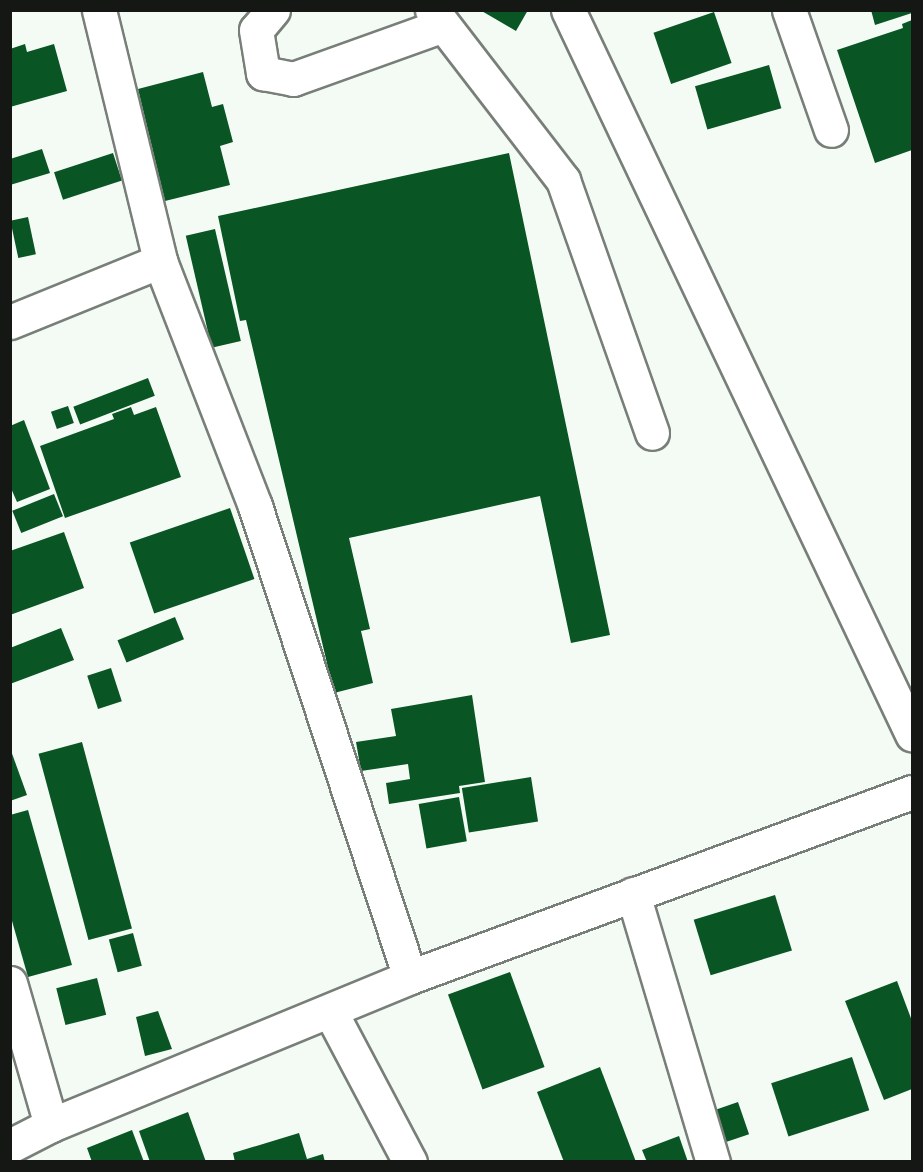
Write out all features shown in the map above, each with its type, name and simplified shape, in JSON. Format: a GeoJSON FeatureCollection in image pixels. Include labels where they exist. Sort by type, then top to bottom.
{"type":"FeatureCollection","features":[{"type":"Feature","properties":{"kind":"street"},"geometry":{"type":"LineString","coordinates":[[99,10],[160,261],[255,506],[410,977]]}},
{"type":"Feature","properties":{"kind":"street"},"geometry":{"type":"LineString","coordinates":[[273,10],[256,30],[263,73],[293,79],[436,18],[563,180],[652,433]]}},
{"type":"Feature","properties":{"kind":"street"},"geometry":{"type":"LineString","coordinates":[[568,10],[912,734]]}},
{"type":"Feature","properties":{"kind":"street"},"geometry":{"type":"LineString","coordinates":[[789,10],[831,130]]}},
{"type":"Feature","properties":{"kind":"street"},"geometry":{"type":"LineString","coordinates":[[10,322],[160,261]]}},
{"type":"Feature","properties":{"kind":"street"},"geometry":{"type":"LineString","coordinates":[[10,1146],[51,1125],[410,977],[912,792]]}},
{"type":"Feature","properties":{"kind":"street"},"geometry":{"type":"LineString","coordinates":[[633,894],[713,1161]]}},
{"type":"Feature","properties":{"kind":"street"},"geometry":{"type":"LineString","coordinates":[[10,983],[51,1125]]}},
{"type":"Feature","properties":{"kind":"street"},"geometry":{"type":"LineString","coordinates":[[330,1011],[410,1161]]}},
{"type":"Feature","properties":{"kind":"building"},"geometry":{"type":"Polygon","coordinates":[[[480,10],[528,10],[516,31],[480,10]]]}},
{"type":"Feature","properties":{"kind":"building"},"geometry":{"type":"Polygon","coordinates":[[[871,10],[912,10],[912,13],[875,25],[871,10]]]}},
{"type":"Feature","properties":{"kind":"building"},"geometry":{"type":"Polygon","coordinates":[[[714,12],[732,63],[671,84],[653,33],[714,12]]]}},
{"type":"Feature","properties":{"kind":"building"},"geometry":{"type":"Polygon","coordinates":[[[912,20],[912,150],[875,163],[837,50],[903,28],[902,24],[912,20]]]}},
{"type":"Feature","properties":{"kind":"building"},"geometry":{"type":"Polygon","coordinates":[[[25,44],[27,52],[54,44],[67,91],[10,107],[10,49],[25,44]]]}},
{"type":"Feature","properties":{"kind":"building"},"geometry":{"type":"Polygon","coordinates":[[[769,65],[781,108],[707,129],[695,86],[769,65]]]}},
{"type":"Feature","properties":{"kind":"building"},"geometry":{"type":"Polygon","coordinates":[[[203,72],[212,107],[223,104],[233,142],[220,146],[230,185],[165,201],[138,89],[203,72]]]}},
{"type":"Feature","properties":{"kind":"building"},"geometry":{"type":"Polygon","coordinates":[[[42,149],[50,173],[10,185],[10,159],[42,149]]]}},
{"type":"Feature","properties":{"kind":"building"},"geometry":{"type":"Polygon","coordinates":[[[113,153],[122,181],[63,200],[54,172],[113,153]]]}},
{"type":"Feature","properties":{"kind":"building"},"geometry":{"type":"Polygon","coordinates":[[[509,153],[610,635],[571,643],[540,496],[349,538],[370,629],[361,631],[373,683],[334,693],[246,320],[240,321],[218,216],[509,153]]]}},
{"type":"Feature","properties":{"kind":"building"},"geometry":{"type":"Polygon","coordinates":[[[28,217],[36,254],[18,258],[10,221],[28,217]]]}},
{"type":"Feature","properties":{"kind":"building"},"geometry":{"type":"Polygon","coordinates":[[[215,229],[241,341],[212,348],[186,236],[215,229]]]}},
{"type":"Feature","properties":{"kind":"building"},"geometry":{"type":"Polygon","coordinates":[[[148,378],[155,396],[80,424],[73,407],[148,378]]]}},
{"type":"Feature","properties":{"kind":"building"},"geometry":{"type":"Polygon","coordinates":[[[68,406],[74,423],[57,429],[51,412],[68,406]]]}},
{"type":"Feature","properties":{"kind":"building"},"geometry":{"type":"Polygon","coordinates":[[[131,407],[134,415],[156,407],[181,477],[65,518],[40,446],[114,419],[112,414],[131,407]]]}},
{"type":"Feature","properties":{"kind":"building"},"geometry":{"type":"Polygon","coordinates":[[[24,420],[50,489],[17,502],[10,486],[10,426],[24,420]]]}},
{"type":"Feature","properties":{"kind":"building"},"geometry":{"type":"Polygon","coordinates":[[[54,494],[63,516],[21,533],[12,511],[54,494]]]}},
{"type":"Feature","properties":{"kind":"building"},"geometry":{"type":"Polygon","coordinates":[[[230,508],[254,579],[154,613],[130,543],[230,508]]]}},
{"type":"Feature","properties":{"kind":"building"},"geometry":{"type":"Polygon","coordinates":[[[64,532],[84,588],[10,615],[10,551],[64,532]]]}},
{"type":"Feature","properties":{"kind":"building"},"geometry":{"type":"Polygon","coordinates":[[[175,617],[184,639],[127,662],[118,640],[175,617]]]}},
{"type":"Feature","properties":{"kind":"building"},"geometry":{"type":"Polygon","coordinates":[[[61,628],[74,660],[10,684],[10,648],[61,628]]]}},
{"type":"Feature","properties":{"kind":"building"},"geometry":{"type":"Polygon","coordinates":[[[111,668],[122,701],[98,709],[87,676],[111,668]]]}},
{"type":"Feature","properties":{"kind":"building"},"geometry":{"type":"Polygon","coordinates":[[[472,695],[485,782],[459,786],[460,793],[389,804],[386,783],[410,779],[408,764],[361,771],[356,742],[396,736],[391,709],[472,695]]]}},
{"type":"Feature","properties":{"kind":"building"},"geometry":{"type":"Polygon","coordinates":[[[82,742],[132,928],[88,940],[39,754],[82,742]]]}},
{"type":"Feature","properties":{"kind":"building"},"geometry":{"type":"Polygon","coordinates":[[[10,748],[27,795],[10,801],[10,748]]]}},
{"type":"Feature","properties":{"kind":"building"},"geometry":{"type":"Polygon","coordinates":[[[531,777],[538,821],[469,832],[462,788],[531,777]]]}},
{"type":"Feature","properties":{"kind":"building"},"geometry":{"type":"Polygon","coordinates":[[[459,797],[467,841],[426,848],[419,804],[459,797]]]}},
{"type":"Feature","properties":{"kind":"building"},"geometry":{"type":"Polygon","coordinates":[[[28,810],[72,965],[28,977],[10,914],[10,815],[28,810]]]}},
{"type":"Feature","properties":{"kind":"building"},"geometry":{"type":"Polygon","coordinates":[[[775,895],[792,950],[711,975],[694,920],[775,895]]]}},
{"type":"Feature","properties":{"kind":"building"},"geometry":{"type":"Polygon","coordinates":[[[133,933],[142,966],[118,972],[109,939],[133,933]]]}},
{"type":"Feature","properties":{"kind":"building"},"geometry":{"type":"Polygon","coordinates":[[[510,972],[545,1067],[483,1089],[448,995],[510,972]]]}},
{"type":"Feature","properties":{"kind":"building"},"geometry":{"type":"Polygon","coordinates":[[[97,978],[106,1015],[65,1025],[56,988],[97,978]]]}},
{"type":"Feature","properties":{"kind":"building"},"geometry":{"type":"Polygon","coordinates":[[[897,981],[912,1021],[912,1089],[884,1100],[845,1001],[897,981]]]}},
{"type":"Feature","properties":{"kind":"building"},"geometry":{"type":"Polygon","coordinates":[[[158,1011],[172,1049],[145,1056],[136,1017],[158,1011]]]}},
{"type":"Feature","properties":{"kind":"building"},"geometry":{"type":"Polygon","coordinates":[[[852,1057],[869,1110],[788,1137],[771,1083],[852,1057]]]}},
{"type":"Feature","properties":{"kind":"building"},"geometry":{"type":"Polygon","coordinates":[[[600,1067],[636,1162],[564,1162],[537,1092],[600,1067]]]}},
{"type":"Feature","properties":{"kind":"building"},"geometry":{"type":"Polygon","coordinates":[[[738,1102],[749,1134],[724,1143],[713,1110],[738,1102]]]}},
{"type":"Feature","properties":{"kind":"building"},"geometry":{"type":"Polygon","coordinates":[[[188,1112],[206,1162],[150,1162],[139,1131],[188,1112]]]}},
{"type":"Feature","properties":{"kind":"building"},"geometry":{"type":"Polygon","coordinates":[[[132,1130],[144,1162],[92,1162],[87,1148],[132,1130]]]}},
{"type":"Feature","properties":{"kind":"building"},"geometry":{"type":"Polygon","coordinates":[[[299,1133],[307,1159],[323,1154],[325,1162],[235,1162],[233,1153],[299,1133]]]}},
{"type":"Feature","properties":{"kind":"building"},"geometry":{"type":"Polygon","coordinates":[[[679,1136],[688,1162],[647,1162],[642,1150],[679,1136]]]}}]}
